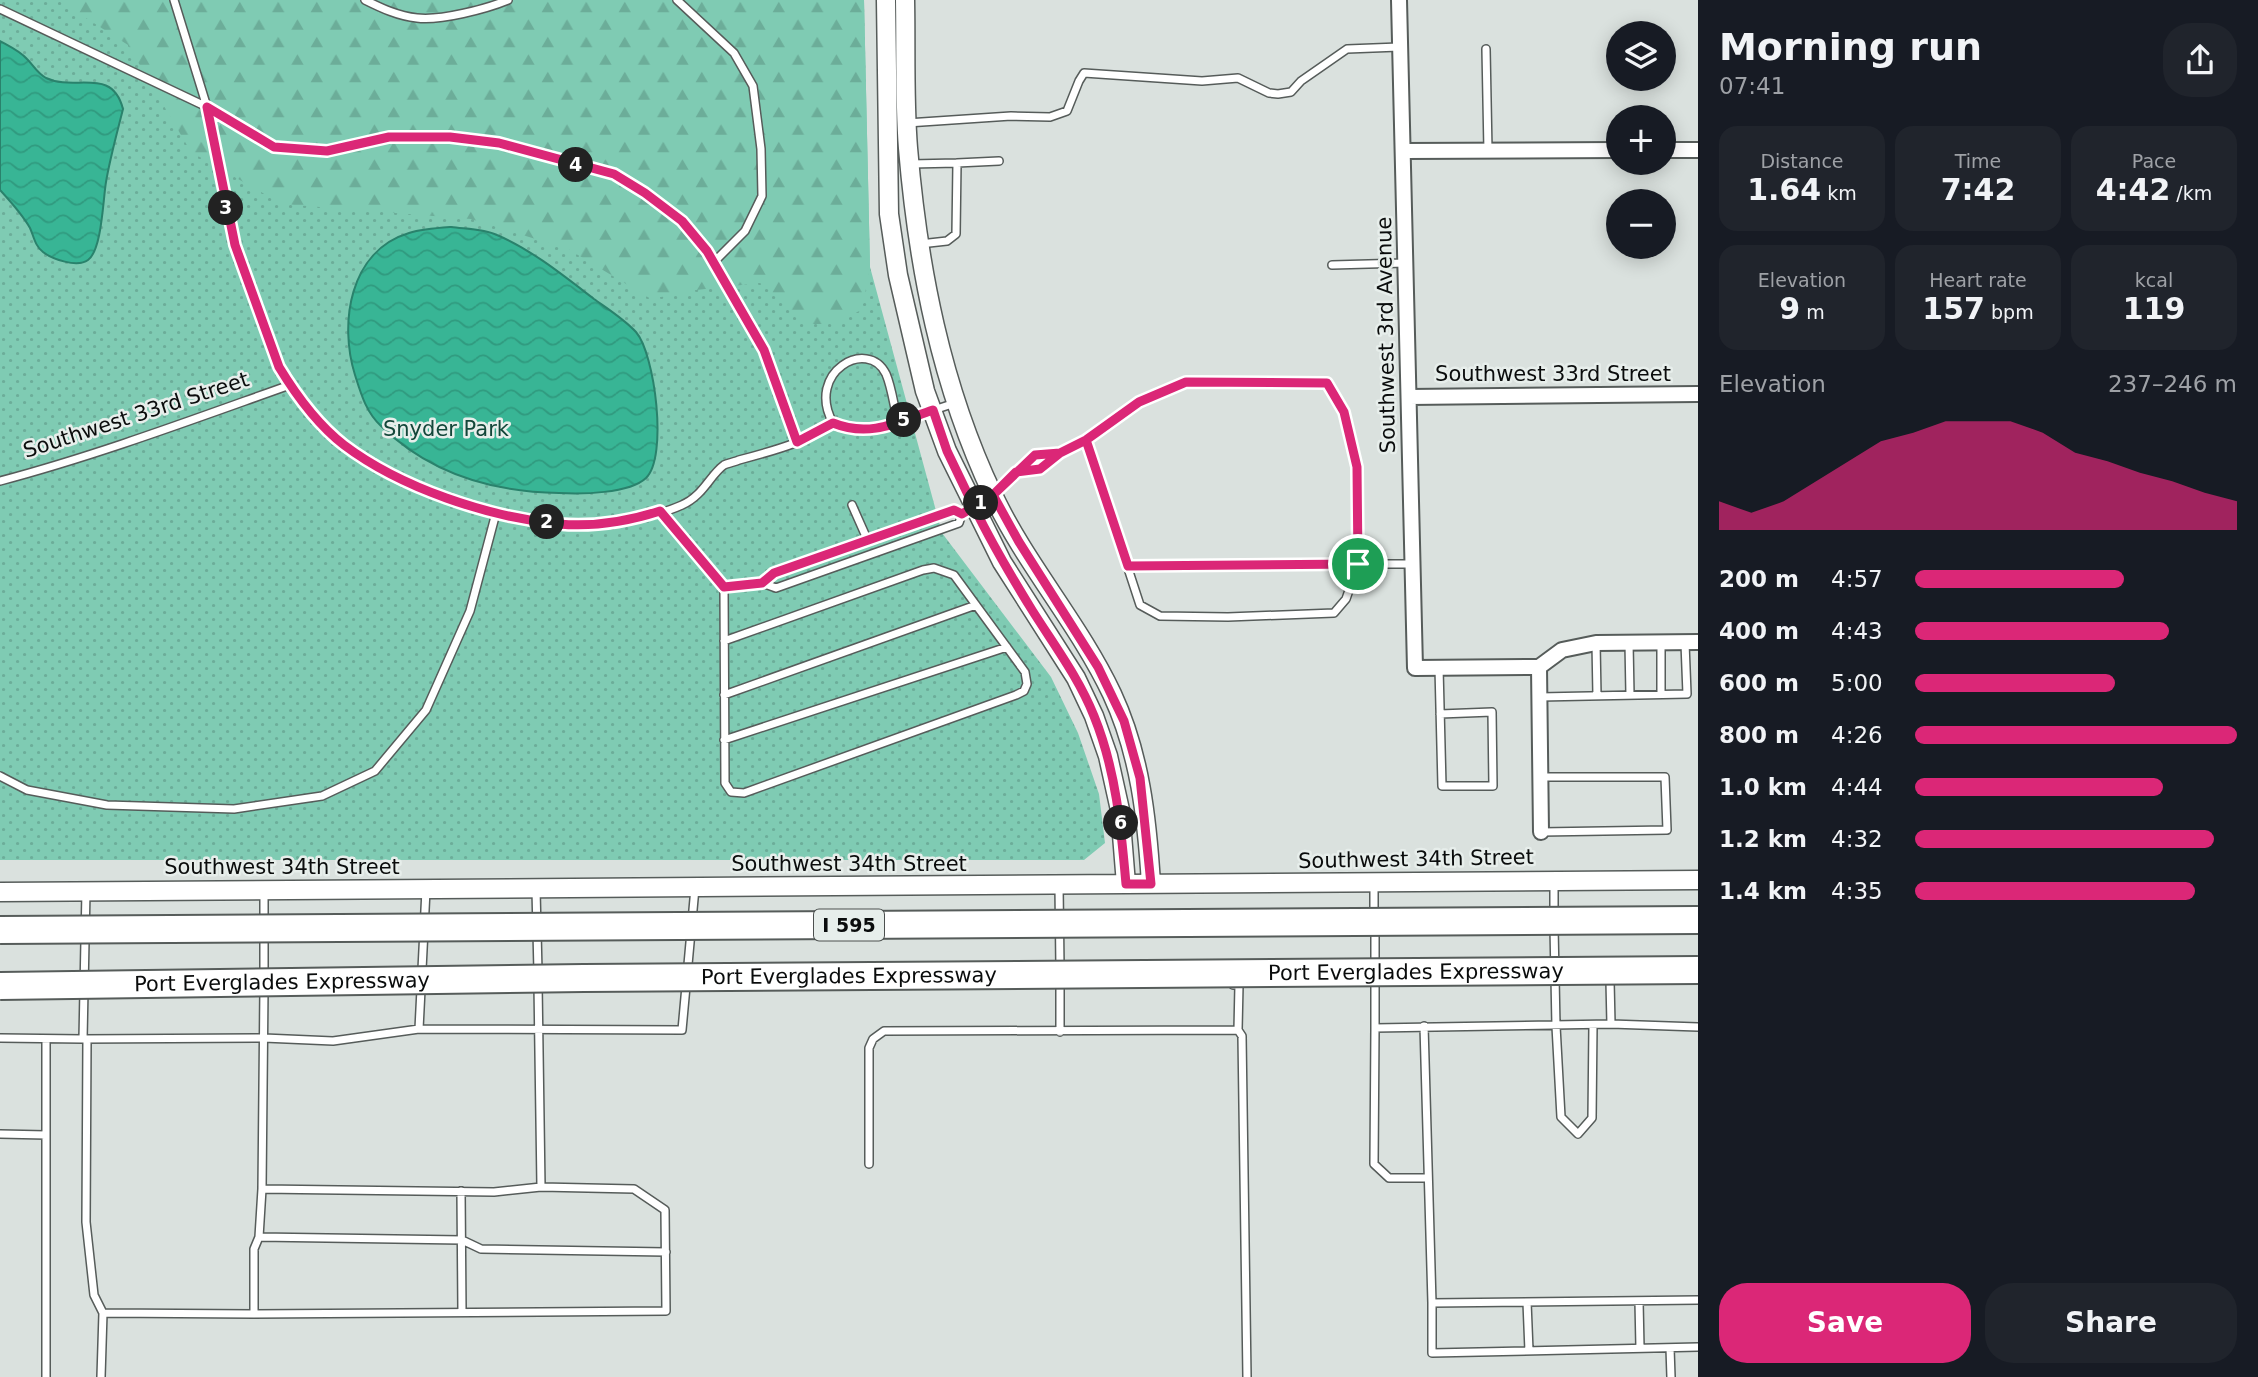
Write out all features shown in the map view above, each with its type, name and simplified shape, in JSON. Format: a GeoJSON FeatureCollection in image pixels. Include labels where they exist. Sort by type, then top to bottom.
{"type":"FeatureCollection","features":[{"type":"Feature","properties":{"kind":"highway","name":"I 595"},"geometry":{"type":"LineString","coordinates":[[0,930],[1698,920]]}},
{"type":"Feature","properties":{"kind":"highway","name":"Port Everglades Expressway"},"geometry":{"type":"LineString","coordinates":[[0,986],[584,978],[1698,970]]}},
{"type":"Feature","properties":{"kind":"street"},"geometry":{"type":"LineString","coordinates":[[886,0],[889,214],[910,335],[925,391],[968,510],[1076,678],[1094,716],[1108,756],[1120,810],[1126,884]]}},
{"type":"Feature","properties":{"kind":"street"},"geometry":{"type":"LineString","coordinates":[[905,0],[910,164],[919,244],[940,349],[956,402],[993,495],[1019,542],[1098,667],[1124,721],[1140,778],[1151,884]]}},
{"type":"Feature","properties":{"kind":"street","name":"Southwest 3rd Avenue"},"geometry":{"type":"LineString","coordinates":[[1399,0],[1415,668],[1438,668]]}},
{"type":"Feature","properties":{"kind":"street"},"geometry":{"type":"LineString","coordinates":[[1403,151],[1606,150]]}},
{"type":"Feature","properties":{"kind":"street"},"geometry":{"type":"LineString","coordinates":[[1676,150],[1698,150]]}},
{"type":"Feature","properties":{"kind":"street","name":"Southwest 33rd Street"},"geometry":{"type":"LineString","coordinates":[[1409,397],[1698,394]]}},
{"type":"Feature","properties":{"kind":"street"},"geometry":{"type":"LineString","coordinates":[[1438,668],[1539,667],[1562,650],[1596,643],[1692,642]]}},
{"type":"Feature","properties":{"kind":"street"},"geometry":{"type":"LineString","coordinates":[[1539,667],[1541,832]]}},
{"type":"Feature","properties":{"kind":"street","name":"Southwest 34th Street"},"geometry":{"type":"LineString","coordinates":[[0,892],[1698,880]]}},
{"type":"Feature","properties":{"kind":"lane"},"geometry":{"type":"LineString","coordinates":[[174,0],[207,107],[235,245],[279,367],[319,422],[343,444],[377,466],[435,494],[496,513],[560,524],[604,522],[683,505],[705,489],[724,465],[797,442],[833,423],[858,430],[873,430],[956,402]]}},
{"type":"Feature","properties":{"kind":"lane"},"geometry":{"type":"LineString","coordinates":[[365,0],[387,11],[418,18],[461,13],[508,0]]}},
{"type":"Feature","properties":{"kind":"lane"},"geometry":{"type":"LineString","coordinates":[[677,0],[734,53],[753,86],[761,149],[762,196],[745,230],[714,262]]}},
{"type":"Feature","properties":{"kind":"lane"},"geometry":{"type":"LineString","coordinates":[[0,9],[207,107],[274,147],[327,151],[389,137],[450,137],[499,143],[614,174],[682,221],[714,262],[764,350],[797,442]]}},
{"type":"Feature","properties":{"kind":"lane"},"geometry":{"type":"LineString","coordinates":[[907,123],[1011,116],[1050,117],[1067,111],[1084,73],[1202,81],[1238,78],[1269,93],[1292,92],[1301,81],[1347,49],[1400,47]]}},
{"type":"Feature","properties":{"kind":"lane"},"geometry":{"type":"LineString","coordinates":[[1486,49],[1488,151]]}},
{"type":"Feature","properties":{"kind":"lane"},"geometry":{"type":"LineString","coordinates":[[910,164],[999,161]]}},
{"type":"Feature","properties":{"kind":"lane"},"geometry":{"type":"LineString","coordinates":[[919,244],[947,241],[956,234],[957,163]]}},
{"type":"Feature","properties":{"kind":"lane"},"geometry":{"type":"LineString","coordinates":[[1332,265],[1406,263]]}},
{"type":"Feature","properties":{"kind":"lane"},"geometry":{"type":"LineString","coordinates":[[833,423],[827,412],[825,399],[828,381],[836,368],[850,360],[862,359],[876,363],[885,373],[898,422]]}},
{"type":"Feature","properties":{"kind":"lane"},"geometry":{"type":"LineString","coordinates":[[1016,472],[1040,469],[1139,402],[1186,382],[1327,383],[1344,412],[1357,467],[1358,564],[1346,599],[1334,612],[1228,617],[1160,616],[1140,606],[1086,440]]}},
{"type":"Feature","properties":{"kind":"lane","name":"Southwest 33rd Street"},"geometry":{"type":"LineString","coordinates":[[0,481],[52,467],[290,385]]}},
{"type":"Feature","properties":{"kind":"lane"},"geometry":{"type":"LineString","coordinates":[[724,587],[762,583],[776,588],[959,523],[968,510],[993,495],[1035,455],[1060,453]]}},
{"type":"Feature","properties":{"kind":"lane"},"geometry":{"type":"LineString","coordinates":[[852,505],[867,541]]}},
{"type":"Feature","properties":{"kind":"lane"},"geometry":{"type":"LineString","coordinates":[[762,583],[774,573],[954,510],[968,510]]}},
{"type":"Feature","properties":{"kind":"lane"},"geometry":{"type":"LineString","coordinates":[[660,511],[724,587],[724,641],[724,740],[727,789],[737,794],[1024,691],[1027,684],[1025,672],[954,575],[934,568],[923,569],[724,641]]}},
{"type":"Feature","properties":{"kind":"lane"},"geometry":{"type":"LineString","coordinates":[[0,776],[27,790],[107,805],[234,809],[322,796],[375,771],[426,710],[470,611],[496,513]]}},
{"type":"Feature","properties":{"kind":"lane"},"geometry":{"type":"LineString","coordinates":[[1128,566],[1412,564]]}},
{"type":"Feature","properties":{"kind":"lane"},"geometry":{"type":"LineString","coordinates":[[724,695],[976,606]]}},
{"type":"Feature","properties":{"kind":"lane"},"geometry":{"type":"LineString","coordinates":[[1540,697],[1687,695],[1692,642]]}},
{"type":"Feature","properties":{"kind":"lane"},"geometry":{"type":"LineString","coordinates":[[1596,643],[1597,696]]}},
{"type":"Feature","properties":{"kind":"lane"},"geometry":{"type":"LineString","coordinates":[[1629,643],[1630,695]]}},
{"type":"Feature","properties":{"kind":"lane"},"geometry":{"type":"LineString","coordinates":[[1661,643],[1661,695]]}},
{"type":"Feature","properties":{"kind":"lane"},"geometry":{"type":"LineString","coordinates":[[724,740],[1007,647]]}},
{"type":"Feature","properties":{"kind":"lane"},"geometry":{"type":"LineString","coordinates":[[1438,668],[1442,786],[1493,786],[1492,712],[1440,714]]}},
{"type":"Feature","properties":{"kind":"lane"},"geometry":{"type":"LineString","coordinates":[[1540,777],[1665,777],[1667,830],[1541,832]]}},
{"type":"Feature","properties":{"kind":"lane"},"geometry":{"type":"LineString","coordinates":[[1554,881],[1556,1026],[1561,1117],[1578,1134],[1592,1118],[1593,1025]]}},
{"type":"Feature","properties":{"kind":"lane"},"geometry":{"type":"LineString","coordinates":[[1374,883],[1374,1164],[1389,1178],[1427,1178]]}},
{"type":"Feature","properties":{"kind":"lane"},"geometry":{"type":"LineString","coordinates":[[1059,885],[1060,1032]]}},
{"type":"Feature","properties":{"kind":"lane"},"geometry":{"type":"LineString","coordinates":[[0,1038],[264,1038],[333,1041],[419,1029],[682,1030],[695,887]]}},
{"type":"Feature","properties":{"kind":"lane"},"geometry":{"type":"LineString","coordinates":[[419,1029],[426,888]]}},
{"type":"Feature","properties":{"kind":"lane"},"geometry":{"type":"LineString","coordinates":[[536,888],[541,1187]]}},
{"type":"Feature","properties":{"kind":"lane"},"geometry":{"type":"LineString","coordinates":[[254,1314],[254,1249],[259,1237],[262,1189],[264,889]]}},
{"type":"Feature","properties":{"kind":"lane"},"geometry":{"type":"LineString","coordinates":[[86,891],[86,1222],[94,1295],[103,1313],[101,1377]]}},
{"type":"Feature","properties":{"kind":"lane"},"geometry":{"type":"LineString","coordinates":[[1610,981],[1611,1024]]}},
{"type":"Feature","properties":{"kind":"lane"},"geometry":{"type":"LineString","coordinates":[[1225,985],[1239,985],[1238,1030],[1242,1037],[1247,1377]]}},
{"type":"Feature","properties":{"kind":"lane"},"geometry":{"type":"LineString","coordinates":[[1060,986],[1073,986]]}},
{"type":"Feature","properties":{"kind":"lane"},"geometry":{"type":"LineString","coordinates":[[1375,1028],[1611,1024],[1698,1027]]}},
{"type":"Feature","properties":{"kind":"lane"},"geometry":{"type":"LineString","coordinates":[[1424,1026],[1432,1353],[1698,1347]]}},
{"type":"Feature","properties":{"kind":"lane"},"geometry":{"type":"LineString","coordinates":[[869,1164],[869,1048],[873,1039],[884,1031],[1238,1030]]}},
{"type":"Feature","properties":{"kind":"lane"},"geometry":{"type":"LineString","coordinates":[[46,1039],[46,1377]]}},
{"type":"Feature","properties":{"kind":"lane"},"geometry":{"type":"LineString","coordinates":[[0,1134],[46,1135]]}},
{"type":"Feature","properties":{"kind":"lane"},"geometry":{"type":"LineString","coordinates":[[103,1313],[666,1311],[665,1210],[635,1189],[541,1187],[494,1192],[262,1189]]}},
{"type":"Feature","properties":{"kind":"lane"},"geometry":{"type":"LineString","coordinates":[[461,1191],[463,1312]]}},
{"type":"Feature","properties":{"kind":"lane"},"geometry":{"type":"LineString","coordinates":[[259,1237],[462,1240],[481,1249],[666,1252]]}},
{"type":"Feature","properties":{"kind":"lane"},"geometry":{"type":"LineString","coordinates":[[1432,1303],[1698,1300]]}},
{"type":"Feature","properties":{"kind":"lane"},"geometry":{"type":"LineString","coordinates":[[1639,1301],[1640,1348]]}},
{"type":"Feature","properties":{"kind":"lane"},"geometry":{"type":"LineString","coordinates":[[1527,1302],[1529,1351]]}},
{"type":"Feature","properties":{"kind":"lane"},"geometry":{"type":"LineString","coordinates":[[1670,1348],[1671,1377]]}},
{"type":"Feature","properties":{"kind":"green space","name":"Snyder Park"},"geometry":{"type":"Polygon","coordinates":[[[0,0],[864,0],[870,267],[942,533],[1051,677],[1078,733],[1099,794],[1105,843],[1084,860],[0,860],[0,0]]]}},
{"type":"Feature","properties":{"kind":"green space"},"geometry":{"type":"Polygon","coordinates":[[[58,0],[864,0],[870,267],[862,310],[828,324],[803,324],[760,283],[696,290],[651,299],[568,249],[471,219],[282,204],[191,152],[128,45],[58,0]]]}},
{"type":"Feature","properties":{"kind":"water"},"geometry":{"type":"Polygon","coordinates":[[[0,41],[21,54],[46,78],[57,82],[101,84],[110,88],[118,96],[123,109],[108,173],[99,235],[93,254],[83,262],[65,262],[40,250],[30,228],[0,190],[0,41]]]}},
{"type":"Feature","properties":{"kind":"water"},"geometry":{"type":"Polygon","coordinates":[[[451,227],[492,233],[523,248],[621,318],[636,332],[649,361],[658,428],[653,467],[646,478],[628,487],[592,493],[534,492],[486,484],[441,468],[420,456],[376,421],[362,396],[350,355],[349,312],[361,272],[373,256],[389,242],[409,233],[451,227]]]}},
{"type":"Feature","properties":{"kind":"route"},"geometry":{"type":"LineString","coordinates":[[1358,564],[1128,566],[1086,440],[1060,453],[1040,469],[1016,472],[993,495],[974,507],[962,514],[954,510],[774,573],[762,583],[724,587],[660,511],[604,522],[560,524],[496,513],[435,494],[377,466],[343,444],[319,422],[279,367],[235,245],[207,107],[274,147],[327,151],[389,137],[450,137],[499,143],[614,174],[682,221],[707,251],[764,350],[797,442],[833,423],[858,430],[873,430],[933,410],[947,451],[972,503],[974,507],[1002,562],[1076,678],[1094,716],[1108,756],[1120,810],[1126,884],[1151,884],[1140,778],[1124,721],[1098,667],[1019,542],[993,495],[1016,472],[1035,455],[1060,453],[1086,440],[1139,402],[1186,382],[1327,383],[1344,412],[1357,467],[1358,564]]}}]}
